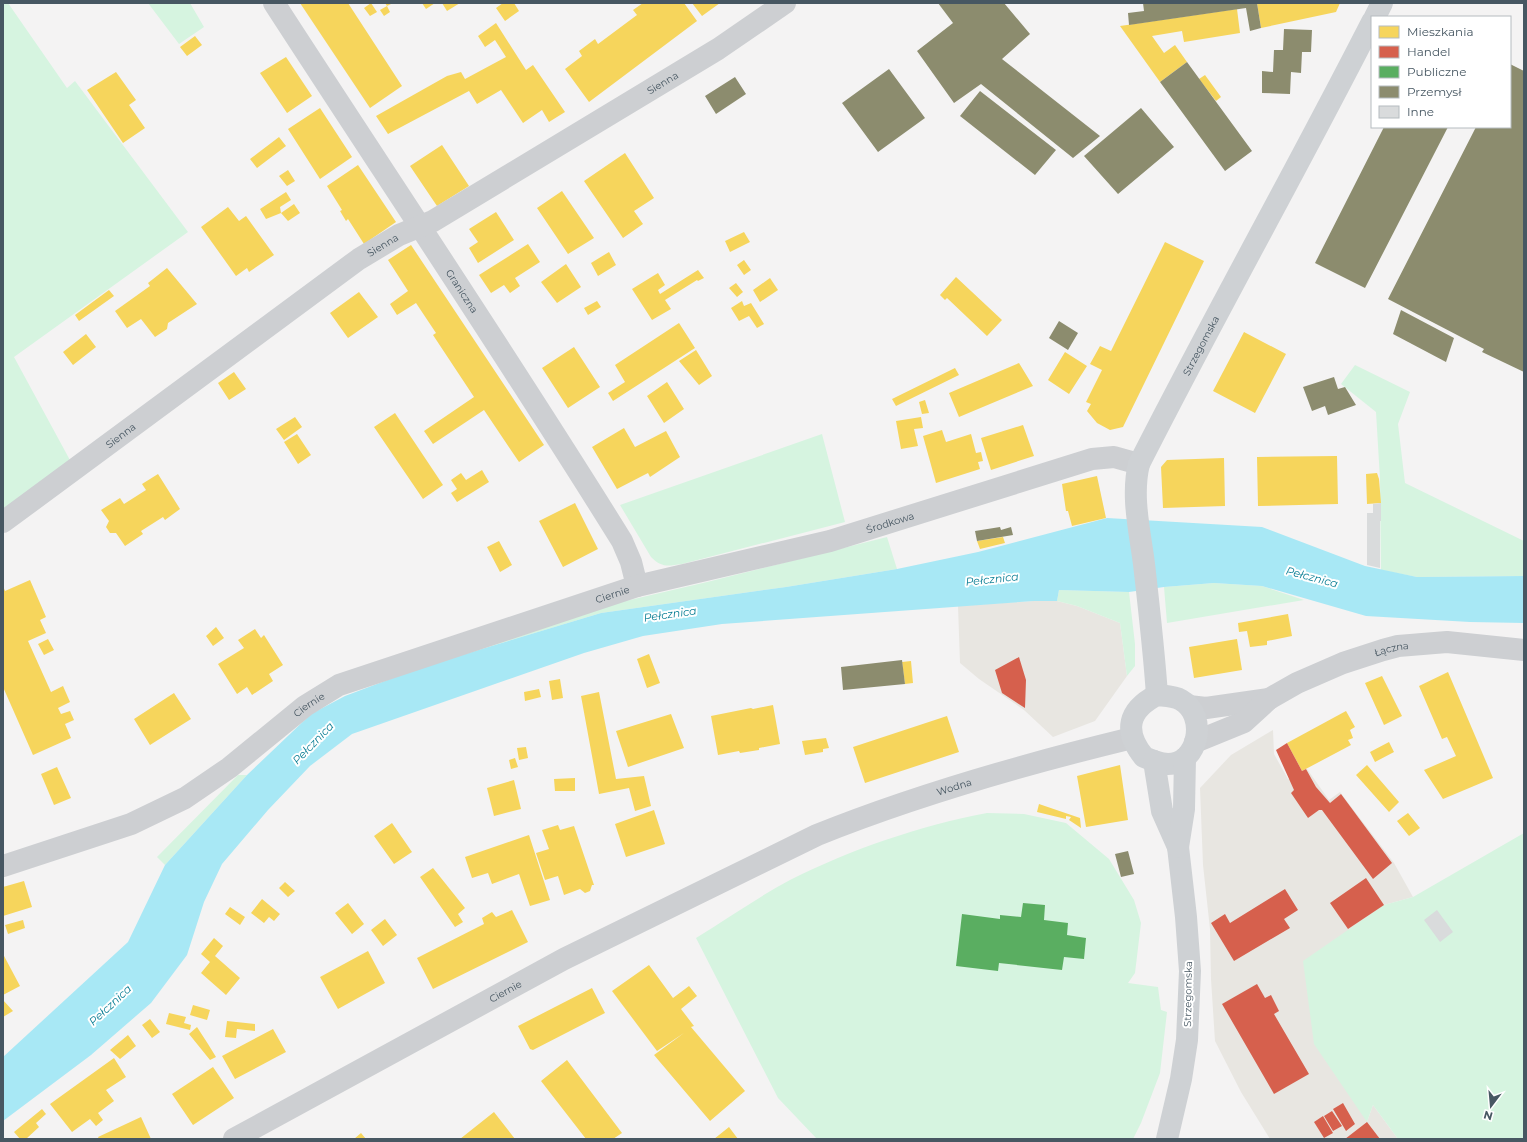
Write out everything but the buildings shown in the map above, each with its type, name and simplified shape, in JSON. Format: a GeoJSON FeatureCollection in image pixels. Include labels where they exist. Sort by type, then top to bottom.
{"type":"FeatureCollection","features":[{"type":"Feature","properties":{"kind":"main road"},"geometry":{"type":"LineString","coordinates":[[1376,16],[1382,3]]}},
{"type":"Feature","properties":{"kind":"main road","name":"Strzegomska"},"geometry":{"type":"LineString","coordinates":[[1157,695],[1137,508],[1137,474],[1139,464],[1175,392],[1308,148],[1371,24]]}},
{"type":"Feature","properties":{"kind":"main road"},"geometry":{"type":"LineString","coordinates":[[1157,695],[1171,696],[1181,700],[1189,706],[1194,714],[1198,728],[1190,750],[1169,764],[1144,757],[1137,749],[1132,738],[1131,724],[1135,712],[1144,702],[1157,695]]}},
{"type":"Feature","properties":{"kind":"main road","name":"Strzegomska"},"geometry":{"type":"LineString","coordinates":[[1167,1139],[1181,1079],[1190,1001],[1186,917],[1178,847],[1184,809],[1190,750]]}},
{"type":"Feature","properties":{"kind":"main road","name":"Strzegomska"},"geometry":{"type":"LineString","coordinates":[[1154,761],[1162,811],[1178,847]]}},
{"type":"Feature","properties":{"kind":"street","name":"Graniczna"},"geometry":{"type":"LineString","coordinates":[[274,3],[533,398],[622,541],[631,562],[637,586]]}},
{"type":"Feature","properties":{"kind":"street","name":"Sienna"},"geometry":{"type":"LineString","coordinates":[[3,522],[359,259],[399,236],[433,221],[718,49],[786,3]]}},
{"type":"Feature","properties":{"kind":"street","name":"Środkowa"},"geometry":{"type":"LineString","coordinates":[[637,586],[830,541],[1092,459],[1114,457],[1139,464]]}},
{"type":"Feature","properties":{"kind":"street","name":"Ciernie"},"geometry":{"type":"LineString","coordinates":[[3,866],[131,824],[185,798],[229,768],[305,706],[339,685],[637,586]]}},
{"type":"Feature","properties":{"kind":"street","name":"Łączna"},"geometry":{"type":"LineString","coordinates":[[1190,750],[1244,722],[1269,700],[1297,683],[1342,662],[1398,646],[1447,642],[1524,650]]}},
{"type":"Feature","properties":{"kind":"street","name":"Łączna"},"geometry":{"type":"LineString","coordinates":[[1189,706],[1212,707],[1269,700]]}},
{"type":"Feature","properties":{"kind":"street","name":"Wodna"},"geometry":{"type":"LineString","coordinates":[[781,852],[852,822],[973,781],[1033,762],[1132,738]]}},
{"type":"Feature","properties":{"kind":"street","name":"Ciernie"},"geometry":{"type":"LineString","coordinates":[[234,1139],[564,959],[781,852]]}},
{"type":"Feature","properties":{"kind":"shaded area"},"geometry":{"type":"Polygon","coordinates":[[[1057,601],[1077,606],[1120,623],[1127,676],[1095,721],[1053,737],[1024,710],[979,679],[960,663],[958,606],[1057,601]]]}},
{"type":"Feature","properties":{"kind":"shaded area"},"geometry":{"type":"Polygon","coordinates":[[[1273,730],[1274,754],[1288,779],[1307,769],[1329,800],[1340,792],[1394,863],[1413,897],[1384,905],[1367,1122],[1373,1105],[1398,1139],[1270,1139],[1241,1092],[1215,1041],[1211,979],[1210,929],[1203,865],[1200,788],[1231,755],[1273,730]]]}},
{"type":"Feature","properties":{"kind":"green space"},"geometry":{"type":"Polygon","coordinates":[[[3,3],[8,3],[67,88],[75,81],[188,232],[14,357],[71,462],[3,514],[3,3]]]}},
{"type":"Feature","properties":{"kind":"green space"},"geometry":{"type":"Polygon","coordinates":[[[148,3],[190,3],[204,27],[179,44],[148,3]]]}},
{"type":"Feature","properties":{"kind":"green space"},"geometry":{"type":"Polygon","coordinates":[[[1355,365],[1410,392],[1398,424],[1405,483],[1524,541],[1524,576],[1417,577],[1381,570],[1380,479],[1376,412],[1341,384],[1355,365]]]}},
{"type":"Feature","properties":{"kind":"green space"},"geometry":{"type":"Polygon","coordinates":[[[822,434],[845,522],[682,564],[662,565],[651,557],[620,505],[822,434]]]}},
{"type":"Feature","properties":{"kind":"green space"},"geometry":{"type":"Polygon","coordinates":[[[887,537],[897,569],[786,587],[601,613],[422,667],[604,606],[887,537]]]}},
{"type":"Feature","properties":{"kind":"green space"},"geometry":{"type":"Polygon","coordinates":[[[1214,583],[1262,586],[1304,600],[1167,623],[1164,587],[1214,583]]]}},
{"type":"Feature","properties":{"kind":"green space"},"geometry":{"type":"Polygon","coordinates":[[[1059,590],[1129,592],[1135,644],[1135,666],[1127,676],[1120,623],[1077,606],[1057,601],[1059,590]]]}},
{"type":"Feature","properties":{"kind":"green space"},"geometry":{"type":"Polygon","coordinates":[[[238,775],[247,775],[165,865],[157,857],[238,775]]]}},
{"type":"Feature","properties":{"kind":"green space"},"geometry":{"type":"Polygon","coordinates":[[[987,813],[1024,814],[1066,823],[1109,859],[1134,900],[1141,923],[1135,973],[1128,983],[1158,987],[1161,1010],[1167,1012],[1160,1073],[1141,1123],[1133,1139],[817,1139],[778,1098],[696,938],[790,880],[837,858],[911,832],[962,818],[987,813]]]}},
{"type":"Feature","properties":{"kind":"green space"},"geometry":{"type":"Polygon","coordinates":[[[1524,833],[1524,1139],[1398,1139],[1373,1105],[1367,1122],[1314,1044],[1303,961],[1384,905],[1413,897],[1524,833]]]}},
{"type":"Feature","properties":{"kind":"water","name":"Pełcznica"},"geometry":{"type":"Polygon","coordinates":[[[1107,518],[1262,527],[1365,566],[1417,577],[1524,576],[1524,623],[1470,622],[1366,616],[1262,586],[1214,583],[1164,587],[1129,592],[1059,590],[1057,601],[1034,601],[722,624],[643,636],[584,653],[352,734],[310,766],[268,810],[222,864],[204,902],[187,955],[151,1003],[91,1055],[3,1121],[3,1057],[128,942],[165,865],[247,775],[311,714],[345,696],[422,667],[601,613],[786,587],[897,569],[978,552],[1107,518]]]}}]}
